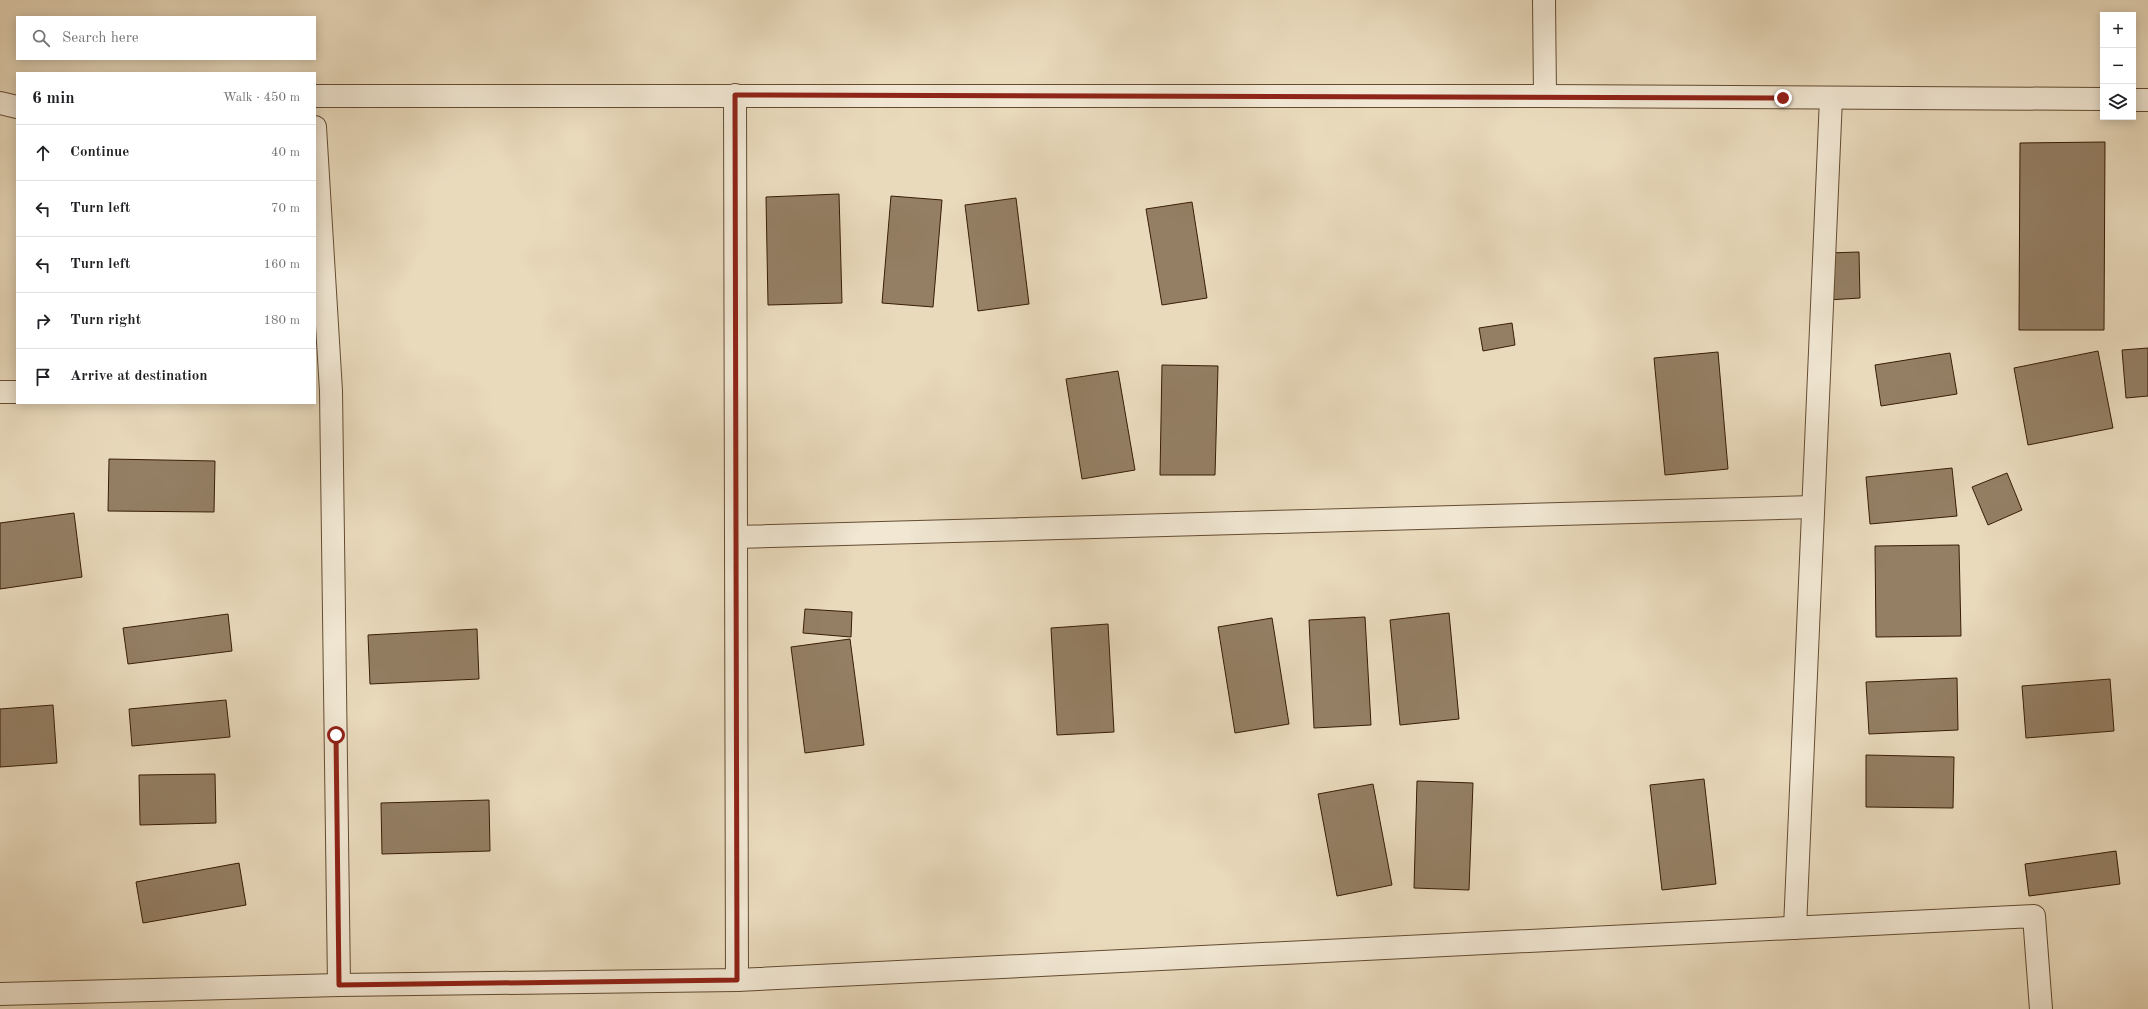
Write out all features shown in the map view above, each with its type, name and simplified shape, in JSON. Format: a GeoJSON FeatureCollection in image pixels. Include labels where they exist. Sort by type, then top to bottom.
{"type":"FeatureCollection","features":[{"type":"Feature","properties":{"kind":"street"},"geometry":{"type":"LineString","coordinates":[[1544,0],[1545,96]]}},
{"type":"Feature","properties":{"kind":"street"},"geometry":{"type":"LineString","coordinates":[[735,95],[737,980]]}},
{"type":"Feature","properties":{"kind":"street"},"geometry":{"type":"LineString","coordinates":[[316,96],[1545,96],[2100,99]]}},
{"type":"Feature","properties":{"kind":"street"},"geometry":{"type":"LineString","coordinates":[[1795,928],[1831,98]]}},
{"type":"Feature","properties":{"kind":"street"},"geometry":{"type":"LineString","coordinates":[[2136,100],[2148,100]]}},
{"type":"Feature","properties":{"kind":"street"},"geometry":{"type":"LineString","coordinates":[[0,103],[16,107]]}},
{"type":"Feature","properties":{"kind":"street"},"geometry":{"type":"LineString","coordinates":[[316,160],[339,985]]}},
{"type":"Feature","properties":{"kind":"street"},"geometry":{"type":"LineString","coordinates":[[0,392],[16,392]]}},
{"type":"Feature","properties":{"kind":"street"},"geometry":{"type":"LineString","coordinates":[[736,537],[1813,507]]}},
{"type":"Feature","properties":{"kind":"street"},"geometry":{"type":"LineString","coordinates":[[0,994],[339,985],[737,980],[2034,916],[2041,1009]]}},
{"type":"Feature","properties":{"kind":"building"},"geometry":{"type":"Polygon","coordinates":[[[2105,142],[2104,330],[2019,330],[2020,143],[2105,142]]]}},
{"type":"Feature","properties":{"kind":"building"},"geometry":{"type":"Polygon","coordinates":[[[839,194],[842,303],[768,305],[766,197],[839,194]]]}},
{"type":"Feature","properties":{"kind":"building"},"geometry":{"type":"Polygon","coordinates":[[[891,196],[942,200],[933,307],[882,303],[891,196]]]}},
{"type":"Feature","properties":{"kind":"building"},"geometry":{"type":"Polygon","coordinates":[[[1016,198],[1029,304],[978,311],[965,205],[1016,198]]]}},
{"type":"Feature","properties":{"kind":"building"},"geometry":{"type":"Polygon","coordinates":[[[1192,202],[1207,298],[1162,305],[1146,209],[1192,202]]]}},
{"type":"Feature","properties":{"kind":"building"},"geometry":{"type":"Polygon","coordinates":[[[1859,252],[1860,298],[1828,300],[1827,253],[1859,252]]]}},
{"type":"Feature","properties":{"kind":"building"},"geometry":{"type":"Polygon","coordinates":[[[1512,323],[1515,345],[1483,351],[1479,328],[1512,323]]]}},
{"type":"Feature","properties":{"kind":"building"},"geometry":{"type":"Polygon","coordinates":[[[2148,348],[2148,396],[2126,398],[2122,350],[2148,348]]]}},
{"type":"Feature","properties":{"kind":"building"},"geometry":{"type":"Polygon","coordinates":[[[2098,351],[2113,428],[2028,445],[2014,368],[2098,351]]]}},
{"type":"Feature","properties":{"kind":"building"},"geometry":{"type":"Polygon","coordinates":[[[1718,352],[1728,469],[1665,475],[1654,358],[1718,352]]]}},
{"type":"Feature","properties":{"kind":"building"},"geometry":{"type":"Polygon","coordinates":[[[1950,353],[1957,394],[1881,406],[1875,365],[1950,353]]]}},
{"type":"Feature","properties":{"kind":"building"},"geometry":{"type":"Polygon","coordinates":[[[1162,365],[1218,366],[1215,475],[1160,475],[1162,365]]]}},
{"type":"Feature","properties":{"kind":"building"},"geometry":{"type":"Polygon","coordinates":[[[1118,371],[1135,470],[1082,479],[1066,379],[1118,371]]]}},
{"type":"Feature","properties":{"kind":"building"},"geometry":{"type":"Polygon","coordinates":[[[109,459],[215,461],[214,512],[108,511],[109,459]]]}},
{"type":"Feature","properties":{"kind":"building"},"geometry":{"type":"Polygon","coordinates":[[[1952,468],[1957,516],[1870,524],[1866,477],[1952,468]]]}},
{"type":"Feature","properties":{"kind":"building"},"geometry":{"type":"Polygon","coordinates":[[[2007,473],[2022,510],[1988,525],[1972,487],[2007,473]]]}},
{"type":"Feature","properties":{"kind":"building"},"geometry":{"type":"Polygon","coordinates":[[[74,513],[82,577],[0,589],[0,523],[74,513]]]}},
{"type":"Feature","properties":{"kind":"building"},"geometry":{"type":"Polygon","coordinates":[[[1959,545],[1961,636],[1876,637],[1875,546],[1959,545]]]}},
{"type":"Feature","properties":{"kind":"building"},"geometry":{"type":"Polygon","coordinates":[[[805,609],[852,612],[851,637],[803,633],[805,609]]]}},
{"type":"Feature","properties":{"kind":"building"},"geometry":{"type":"Polygon","coordinates":[[[1449,613],[1459,719],[1400,725],[1390,620],[1449,613]]]}},
{"type":"Feature","properties":{"kind":"building"},"geometry":{"type":"Polygon","coordinates":[[[228,614],[232,651],[128,664],[123,628],[228,614]]]}},
{"type":"Feature","properties":{"kind":"building"},"geometry":{"type":"Polygon","coordinates":[[[1365,617],[1371,725],[1314,728],[1309,620],[1365,617]]]}},
{"type":"Feature","properties":{"kind":"building"},"geometry":{"type":"Polygon","coordinates":[[[1272,618],[1289,724],[1235,733],[1218,627],[1272,618]]]}},
{"type":"Feature","properties":{"kind":"building"},"geometry":{"type":"Polygon","coordinates":[[[1108,624],[1114,732],[1057,735],[1051,628],[1108,624]]]}},
{"type":"Feature","properties":{"kind":"building"},"geometry":{"type":"Polygon","coordinates":[[[477,629],[479,679],[370,684],[368,635],[477,629]]]}},
{"type":"Feature","properties":{"kind":"building"},"geometry":{"type":"Polygon","coordinates":[[[850,639],[864,745],[805,753],[791,647],[850,639]]]}},
{"type":"Feature","properties":{"kind":"building"},"geometry":{"type":"Polygon","coordinates":[[[1957,678],[1958,730],[1869,734],[1866,682],[1957,678]]]}},
{"type":"Feature","properties":{"kind":"building"},"geometry":{"type":"Polygon","coordinates":[[[2110,679],[2114,731],[2026,738],[2022,686],[2110,679]]]}},
{"type":"Feature","properties":{"kind":"building"},"geometry":{"type":"Polygon","coordinates":[[[226,700],[230,737],[132,746],[129,709],[226,700]]]}},
{"type":"Feature","properties":{"kind":"building"},"geometry":{"type":"Polygon","coordinates":[[[53,705],[57,763],[0,767],[0,709],[53,705]]]}},
{"type":"Feature","properties":{"kind":"building"},"geometry":{"type":"Polygon","coordinates":[[[1866,755],[1954,757],[1953,808],[1866,807],[1866,755]]]}},
{"type":"Feature","properties":{"kind":"building"},"geometry":{"type":"Polygon","coordinates":[[[215,774],[216,823],[140,825],[139,775],[215,774]]]}},
{"type":"Feature","properties":{"kind":"building"},"geometry":{"type":"Polygon","coordinates":[[[1704,779],[1716,884],[1662,890],[1650,785],[1704,779]]]}},
{"type":"Feature","properties":{"kind":"building"},"geometry":{"type":"Polygon","coordinates":[[[1417,781],[1473,783],[1469,890],[1414,888],[1417,781]]]}},
{"type":"Feature","properties":{"kind":"building"},"geometry":{"type":"Polygon","coordinates":[[[1373,784],[1392,885],[1337,896],[1318,794],[1373,784]]]}},
{"type":"Feature","properties":{"kind":"building"},"geometry":{"type":"Polygon","coordinates":[[[489,800],[490,851],[382,854],[381,803],[489,800]]]}},
{"type":"Feature","properties":{"kind":"building"},"geometry":{"type":"Polygon","coordinates":[[[2116,851],[2120,884],[2029,896],[2025,864],[2116,851]]]}},
{"type":"Feature","properties":{"kind":"building"},"geometry":{"type":"Polygon","coordinates":[[[239,863],[246,905],[143,923],[136,882],[239,863]]]}},
{"type":"Feature","properties":{"kind":"route"},"geometry":{"type":"LineString","coordinates":[[336,735],[339,985],[737,980],[735,95],[1545,96],[1783,98]]}}]}
